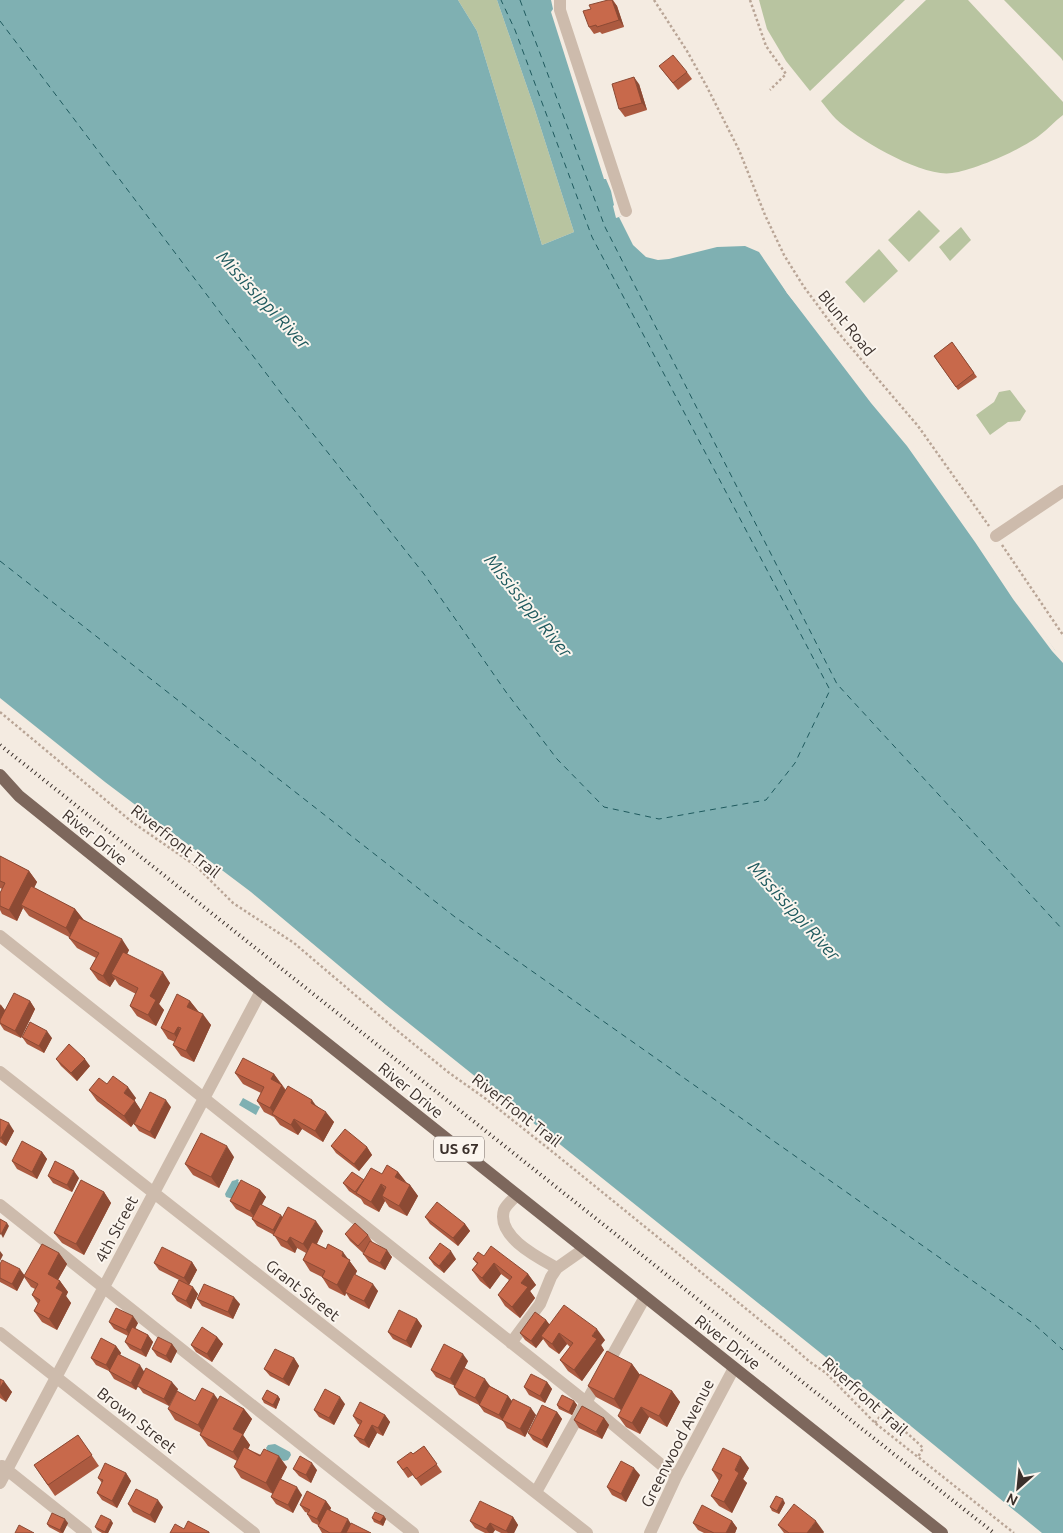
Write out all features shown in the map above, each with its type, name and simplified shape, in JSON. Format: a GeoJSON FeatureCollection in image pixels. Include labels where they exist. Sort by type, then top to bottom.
{"type":"FeatureCollection","features":[{"type":"Feature","properties":{"kind":"main road","name":"River Drive"},"geometry":{"type":"LineString","coordinates":[[0,776],[18,796],[942,1533]]}},
{"type":"Feature","properties":{"kind":"main road","name":"US 67"},"geometry":{"type":"LineString","coordinates":[[0,786],[18,796]]}},
{"type":"Feature","properties":{"kind":"street"},"geometry":{"type":"LineString","coordinates":[[560,0],[560,10],[626,211]]}},
{"type":"Feature","properties":{"kind":"street"},"geometry":{"type":"LineString","coordinates":[[996,536],[1063,491]]}},
{"type":"Feature","properties":{"kind":"street"},"geometry":{"type":"LineString","coordinates":[[0,936],[586,1402],[676,1476]]}},
{"type":"Feature","properties":{"kind":"street","name":"4th Street"},"geometry":{"type":"LineString","coordinates":[[0,1483],[3,1467],[55,1377],[261,991]]}},
{"type":"Feature","properties":{"kind":"street","name":"Grant Street"},"geometry":{"type":"LineString","coordinates":[[0,1072],[587,1533]]}},
{"type":"Feature","properties":{"kind":"street"},"geometry":{"type":"LineString","coordinates":[[516,1195],[504,1209],[503,1220],[507,1231],[525,1249],[557,1268]]}},
{"type":"Feature","properties":{"kind":"street"},"geometry":{"type":"LineString","coordinates":[[0,1206],[413,1533]]}},
{"type":"Feature","properties":{"kind":"street"},"geometry":{"type":"LineString","coordinates":[[511,1343],[540,1304],[551,1277],[557,1268],[584,1249]]}},
{"type":"Feature","properties":{"kind":"street"},"geometry":{"type":"LineString","coordinates":[[536,1492],[645,1297]]}},
{"type":"Feature","properties":{"kind":"street","name":"Brown Street"},"geometry":{"type":"LineString","coordinates":[[0,1333],[254,1533]]}},
{"type":"Feature","properties":{"kind":"street","name":"Greenwood Avenue"},"geometry":{"type":"LineString","coordinates":[[650,1533],[676,1476],[734,1368]]}},
{"type":"Feature","properties":{"kind":"street"},"geometry":{"type":"LineString","coordinates":[[3,1467],[86,1533]]}},
{"type":"Feature","properties":{"kind":"path","name":"Blunt Road"},"geometry":{"type":"LineString","coordinates":[[654,0],[688,51],[739,150],[765,215],[784,255],[804,287],[836,330],[923,434],[996,536],[1063,635]]}},
{"type":"Feature","properties":{"kind":"path"},"geometry":{"type":"LineString","coordinates":[[750,0],[766,46],[786,74],[770,90]]}},
{"type":"Feature","properties":{"kind":"path","name":"Riverfront Trail"},"geometry":{"type":"LineString","coordinates":[[0,712],[132,822],[196,866],[233,903],[294,943],[426,1054],[554,1153],[810,1362],[826,1372],[875,1423],[1014,1533]]}},
{"type":"Feature","properties":{"kind":"path"},"geometry":{"type":"LineString","coordinates":[[875,1423],[881,1415],[910,1434],[922,1448],[918,1458]]}},
{"type":"Feature","properties":{"kind":"green space"},"geometry":{"type":"Polygon","coordinates":[[[458,0],[497,0],[574,232],[542,245],[477,31],[458,0]]]}},
{"type":"Feature","properties":{"kind":"green space"},"geometry":{"type":"Polygon","coordinates":[[[759,0],[905,0],[810,91],[786,61],[767,29],[759,0]]]}},
{"type":"Feature","properties":{"kind":"green space"},"geometry":{"type":"Polygon","coordinates":[[[926,0],[968,0],[1063,102],[1063,115],[1032,141],[985,163],[952,173],[940,173],[925,169],[891,155],[859,137],[834,117],[821,101],[926,0]]]}},
{"type":"Feature","properties":{"kind":"green space"},"geometry":{"type":"Polygon","coordinates":[[[1004,0],[1063,0],[1063,61],[1061,58],[1004,0]]]}},
{"type":"Feature","properties":{"kind":"green space"},"geometry":{"type":"Polygon","coordinates":[[[919,210],[940,231],[909,262],[888,240],[919,210]]]}},
{"type":"Feature","properties":{"kind":"green space"},"geometry":{"type":"Polygon","coordinates":[[[961,227],[971,240],[950,261],[939,247],[961,227]]]}},
{"type":"Feature","properties":{"kind":"green space"},"geometry":{"type":"Polygon","coordinates":[[[879,249],[898,271],[864,303],[845,282],[879,249]]]}},
{"type":"Feature","properties":{"kind":"green space"},"geometry":{"type":"Polygon","coordinates":[[[1010,390],[1026,411],[1020,421],[1008,422],[990,435],[976,415],[994,402],[999,392],[1010,390]]]}},
{"type":"Feature","properties":{"kind":"water","name":"Mississippi River"},"geometry":{"type":"Polygon","coordinates":[[[0,0],[458,0],[477,31],[542,245],[574,232],[497,0],[551,0],[553,9],[551,12],[604,179],[606,179],[611,191],[616,218],[622,216],[638,246],[661,257],[736,240],[762,250],[787,293],[915,449],[1063,662],[1063,1533],[1042,1533],[863,1387],[386,1005],[251,892],[105,782],[0,698],[0,0]]]}},
{"type":"Feature","properties":{"kind":"water"},"geometry":{"type":"Polygon","coordinates":[[[243,1098],[260,1107],[256,1115],[239,1105],[243,1098]]]}},
{"type":"Feature","properties":{"kind":"water"},"geometry":{"type":"Polygon","coordinates":[[[237,1179],[240,1183],[233,1199],[226,1197],[225,1194],[232,1181],[237,1179]]]}},
{"type":"Feature","properties":{"kind":"water"},"geometry":{"type":"Polygon","coordinates":[[[275,1444],[290,1452],[291,1455],[288,1460],[284,1461],[269,1454],[266,1448],[268,1445],[275,1444]]]}},
{"type":"Feature","properties":{"kind":"pier"},"geometry":{"type":"Polygon","coordinates":[[[624,215],[640,245],[662,254],[736,238],[764,248],[789,292],[917,448],[982,540],[1055,650],[1063,658],[1063,663],[1013,599],[907,446],[871,403],[787,293],[759,252],[745,246],[717,247],[669,259],[658,260],[646,257],[633,245],[619,217],[624,215]]]}},
{"type":"Feature","properties":{"kind":"building"},"geometry":{"type":"Polygon","coordinates":[[[612,0],[619,20],[597,27],[596,25],[589,27],[583,11],[591,9],[589,5],[612,0]]]}},
{"type":"Feature","properties":{"kind":"building"},"geometry":{"type":"Polygon","coordinates":[[[673,55],[687,72],[673,83],[659,66],[673,55]]]}},
{"type":"Feature","properties":{"kind":"building"},"geometry":{"type":"Polygon","coordinates":[[[634,77],[642,103],[619,109],[612,84],[634,77]]]}},
{"type":"Feature","properties":{"kind":"building"},"geometry":{"type":"Polygon","coordinates":[[[952,342],[974,373],[956,387],[934,356],[952,342]]]}},
{"type":"Feature","properties":{"kind":"building"},"geometry":{"type":"Polygon","coordinates":[[[0,856],[29,871],[9,910],[0,906],[0,893],[5,883],[0,881],[0,856]]]}},
{"type":"Feature","properties":{"kind":"building"},"geometry":{"type":"Polygon","coordinates":[[[31,886],[75,909],[66,928],[21,905],[31,886]]]}},
{"type":"Feature","properties":{"kind":"building"},"geometry":{"type":"Polygon","coordinates":[[[79,918],[122,939],[103,976],[90,969],[99,953],[69,938],[79,918]]]}},
{"type":"Feature","properties":{"kind":"building"},"geometry":{"type":"Polygon","coordinates":[[[123,952],[163,972],[150,996],[156,1000],[148,1015],[130,1006],[138,988],[111,974],[123,952]]]}},
{"type":"Feature","properties":{"kind":"building"},"geometry":{"type":"Polygon","coordinates":[[[14,993],[30,1001],[15,1031],[0,1023],[14,993]]]}},
{"type":"Feature","properties":{"kind":"building"},"geometry":{"type":"Polygon","coordinates":[[[177,994],[190,1001],[187,1007],[203,1014],[186,1051],[173,1045],[181,1028],[178,1027],[174,1034],[161,1028],[177,994]]]}},
{"type":"Feature","properties":{"kind":"building"},"geometry":{"type":"Polygon","coordinates":[[[30,1022],[47,1031],[39,1046],[22,1037],[30,1022]]]}},
{"type":"Feature","properties":{"kind":"building"},"geometry":{"type":"Polygon","coordinates":[[[69,1044],[85,1059],[71,1073],[56,1059],[69,1044]]]}},
{"type":"Feature","properties":{"kind":"building"},"geometry":{"type":"Polygon","coordinates":[[[243,1058],[274,1074],[271,1079],[282,1085],[270,1108],[257,1101],[264,1087],[235,1073],[243,1058]]]}},
{"type":"Feature","properties":{"kind":"building"},"geometry":{"type":"Polygon","coordinates":[[[113,1076],[128,1087],[124,1093],[135,1101],[124,1116],[89,1090],[99,1078],[107,1084],[113,1076]]]}},
{"type":"Feature","properties":{"kind":"building"},"geometry":{"type":"Polygon","coordinates":[[[288,1086],[312,1100],[311,1103],[326,1112],[315,1131],[294,1119],[291,1125],[272,1114],[288,1086]]]}},
{"type":"Feature","properties":{"kind":"building"},"geometry":{"type":"Polygon","coordinates":[[[150,1092],[166,1100],[150,1132],[134,1124],[150,1092]]]}},
{"type":"Feature","properties":{"kind":"building"},"geometry":{"type":"Polygon","coordinates":[[[0,1119],[9,1123],[1,1138],[0,1138],[0,1119]]]}},
{"type":"Feature","properties":{"kind":"building"},"geometry":{"type":"Polygon","coordinates":[[[345,1129],[367,1147],[354,1164],[331,1146],[345,1129]]]}},
{"type":"Feature","properties":{"kind":"building"},"geometry":{"type":"Polygon","coordinates":[[[201,1133],[227,1146],[211,1177],[185,1164],[201,1133]]]}},
{"type":"Feature","properties":{"kind":"building"},"geometry":{"type":"Polygon","coordinates":[[[22,1141],[42,1152],[32,1172],[12,1161],[22,1141]]]}},
{"type":"Feature","properties":{"kind":"building"},"geometry":{"type":"Polygon","coordinates":[[[55,1161],[74,1171],[67,1185],[48,1176],[55,1161]]]}},
{"type":"Feature","properties":{"kind":"building"},"geometry":{"type":"Polygon","coordinates":[[[387,1165],[398,1172],[395,1177],[410,1185],[399,1206],[382,1196],[386,1187],[381,1184],[371,1202],[356,1193],[371,1168],[382,1174],[387,1165]]]}},
{"type":"Feature","properties":{"kind":"building"},"geometry":{"type":"Polygon","coordinates":[[[352,1172],[364,1180],[355,1192],[343,1183],[352,1172]]]}},
{"type":"Feature","properties":{"kind":"building"},"geometry":{"type":"Polygon","coordinates":[[[81,1180],[104,1192],[76,1244],[54,1233],[81,1180]]]}},
{"type":"Feature","properties":{"kind":"building"},"geometry":{"type":"Polygon","coordinates":[[[241,1180],[260,1190],[250,1211],[230,1201],[241,1180]]]}},
{"type":"Feature","properties":{"kind":"building"},"geometry":{"type":"Polygon","coordinates":[[[437,1202],[465,1224],[453,1238],[425,1217],[437,1202]]]}},
{"type":"Feature","properties":{"kind":"building"},"geometry":{"type":"Polygon","coordinates":[[[260,1204],[281,1215],[273,1230],[252,1219],[260,1204]]]}},
{"type":"Feature","properties":{"kind":"building"},"geometry":{"type":"Polygon","coordinates":[[[288,1207],[316,1221],[303,1244],[290,1237],[287,1242],[273,1235],[288,1207]]]}},
{"type":"Feature","properties":{"kind":"building"},"geometry":{"type":"Polygon","coordinates":[[[0,1219],[7,1223],[1,1234],[0,1234],[0,1219]]]}},
{"type":"Feature","properties":{"kind":"building"},"geometry":{"type":"Polygon","coordinates":[[[355,1223],[368,1235],[358,1246],[345,1234],[355,1223]]]}},
{"type":"Feature","properties":{"kind":"building"},"geometry":{"type":"Polygon","coordinates":[[[370,1241],[387,1250],[380,1263],[363,1254],[370,1241]]]}},
{"type":"Feature","properties":{"kind":"building"},"geometry":{"type":"Polygon","coordinates":[[[312,1242],[326,1249],[328,1244],[343,1252],[342,1256],[350,1260],[337,1285],[322,1277],[325,1271],[303,1260],[312,1242]]]}},
{"type":"Feature","properties":{"kind":"building"},"geometry":{"type":"Polygon","coordinates":[[[440,1243],[451,1251],[439,1266],[429,1258],[440,1243]]]}},
{"type":"Feature","properties":{"kind":"building"},"geometry":{"type":"Polygon","coordinates":[[[42,1244],[59,1253],[48,1274],[60,1281],[56,1288],[63,1292],[49,1319],[34,1311],[40,1300],[32,1295],[38,1284],[24,1276],[42,1244]]]}},
{"type":"Feature","properties":{"kind":"building"},"geometry":{"type":"Polygon","coordinates":[[[491,1246],[528,1274],[521,1283],[528,1287],[512,1307],[498,1295],[512,1277],[494,1263],[482,1278],[472,1270],[478,1263],[473,1259],[478,1252],[484,1256],[491,1246]]]}},
{"type":"Feature","properties":{"kind":"building"},"geometry":{"type":"Polygon","coordinates":[[[162,1247],[192,1262],[184,1278],[154,1263],[162,1247]]]}},
{"type":"Feature","properties":{"kind":"building"},"geometry":{"type":"Polygon","coordinates":[[[2,1260],[20,1269],[12,1284],[0,1278],[0,1264],[2,1260]]]}},
{"type":"Feature","properties":{"kind":"building"},"geometry":{"type":"Polygon","coordinates":[[[354,1274],[373,1284],[364,1301],[345,1292],[354,1274]]]}},
{"type":"Feature","properties":{"kind":"building"},"geometry":{"type":"Polygon","coordinates":[[[179,1280],[193,1287],[186,1301],[172,1294],[179,1280]]]}},
{"type":"Feature","properties":{"kind":"building"},"geometry":{"type":"Polygon","coordinates":[[[204,1284],[234,1297],[228,1312],[197,1299],[204,1284]]]}},
{"type":"Feature","properties":{"kind":"building"},"geometry":{"type":"Polygon","coordinates":[[[564,1305],[597,1329],[592,1336],[597,1339],[574,1370],[560,1360],[573,1343],[559,1333],[552,1344],[541,1336],[564,1305]]]}},
{"type":"Feature","properties":{"kind":"building"},"geometry":{"type":"Polygon","coordinates":[[[116,1308],[133,1316],[126,1330],[109,1322],[116,1308]]]}},
{"type":"Feature","properties":{"kind":"building"},"geometry":{"type":"Polygon","coordinates":[[[399,1310],[417,1319],[406,1341],[388,1332],[399,1310]]]}},
{"type":"Feature","properties":{"kind":"building"},"geometry":{"type":"Polygon","coordinates":[[[535,1312],[546,1320],[531,1341],[520,1333],[535,1312]]]}},
{"type":"Feature","properties":{"kind":"building"},"geometry":{"type":"Polygon","coordinates":[[[132,1327],[148,1335],[141,1350],[125,1342],[132,1327]]]}},
{"type":"Feature","properties":{"kind":"building"},"geometry":{"type":"Polygon","coordinates":[[[202,1327],[217,1337],[207,1354],[191,1345],[202,1327]]]}},
{"type":"Feature","properties":{"kind":"building"},"geometry":{"type":"Polygon","coordinates":[[[158,1337],[172,1344],[166,1356],[152,1349],[158,1337]]]}},
{"type":"Feature","properties":{"kind":"building"},"geometry":{"type":"Polygon","coordinates":[[[101,1338],[116,1346],[106,1365],[91,1358],[101,1338]]]}},
{"type":"Feature","properties":{"kind":"building"},"geometry":{"type":"Polygon","coordinates":[[[444,1344],[463,1354],[450,1379],[431,1370],[444,1344]]]}},
{"type":"Feature","properties":{"kind":"building"},"geometry":{"type":"Polygon","coordinates":[[[275,1349],[294,1358],[283,1379],[264,1369],[275,1349]]]}},
{"type":"Feature","properties":{"kind":"building"},"geometry":{"type":"Polygon","coordinates":[[[607,1351],[632,1364],[614,1399],[588,1386],[607,1351]]]}},
{"type":"Feature","properties":{"kind":"building"},"geometry":{"type":"Polygon","coordinates":[[[118,1354],[140,1365],[131,1383],[109,1371],[118,1354]]]}},
{"type":"Feature","properties":{"kind":"building"},"geometry":{"type":"Polygon","coordinates":[[[146,1368],[172,1382],[164,1399],[137,1386],[146,1368]]]}},
{"type":"Feature","properties":{"kind":"building"},"geometry":{"type":"Polygon","coordinates":[[[464,1368],[485,1379],[475,1398],[454,1387],[464,1368]]]}},
{"type":"Feature","properties":{"kind":"building"},"geometry":{"type":"Polygon","coordinates":[[[531,1374],[547,1382],[540,1396],[524,1387],[531,1374]]]}},
{"type":"Feature","properties":{"kind":"building"},"geometry":{"type":"Polygon","coordinates":[[[640,1374],[672,1391],[659,1416],[641,1407],[632,1423],[618,1416],[640,1374]]]}},
{"type":"Feature","properties":{"kind":"building"},"geometry":{"type":"Polygon","coordinates":[[[0,1379],[4,1381],[0,1388],[0,1379]]]}},
{"type":"Feature","properties":{"kind":"building"},"geometry":{"type":"Polygon","coordinates":[[[489,1386],[508,1396],[499,1415],[479,1405],[489,1386]]]}},
{"type":"Feature","properties":{"kind":"building"},"geometry":{"type":"Polygon","coordinates":[[[202,1388],[214,1394],[198,1425],[168,1409],[177,1391],[195,1401],[202,1388]]]}},
{"type":"Feature","properties":{"kind":"building"},"geometry":{"type":"Polygon","coordinates":[[[325,1389],[340,1397],[329,1418],[314,1410],[325,1389]]]}},
{"type":"Feature","properties":{"kind":"building"},"geometry":{"type":"Polygon","coordinates":[[[267,1390],[278,1396],[273,1405],[262,1399],[267,1390]]]}},
{"type":"Feature","properties":{"kind":"building"},"geometry":{"type":"Polygon","coordinates":[[[562,1395],[574,1401],[569,1412],[557,1405],[562,1395]]]}},
{"type":"Feature","properties":{"kind":"building"},"geometry":{"type":"Polygon","coordinates":[[[220,1396],[244,1409],[233,1429],[243,1434],[233,1452],[200,1435],[220,1396]]]}},
{"type":"Feature","properties":{"kind":"building"},"geometry":{"type":"Polygon","coordinates":[[[513,1399],[531,1408],[520,1429],[502,1420],[513,1399]]]}},
{"type":"Feature","properties":{"kind":"building"},"geometry":{"type":"Polygon","coordinates":[[[360,1402],[385,1415],[378,1428],[372,1425],[364,1440],[354,1436],[362,1421],[353,1416],[360,1402]]]}},
{"type":"Feature","properties":{"kind":"building"},"geometry":{"type":"Polygon","coordinates":[[[542,1405],[557,1412],[542,1440],[528,1433],[542,1405]]]}},
{"type":"Feature","properties":{"kind":"building"},"geometry":{"type":"Polygon","coordinates":[[[582,1406],[604,1418],[596,1432],[574,1420],[582,1406]]]}},
{"type":"Feature","properties":{"kind":"building"},"geometry":{"type":"Polygon","coordinates":[[[78,1435],[92,1455],[48,1485],[34,1465],[78,1435]]]}},
{"type":"Feature","properties":{"kind":"building"},"geometry":{"type":"Polygon","coordinates":[[[424,1446],[437,1464],[416,1479],[407,1467],[403,1470],[397,1462],[424,1446]]]}},
{"type":"Feature","properties":{"kind":"building"},"geometry":{"type":"Polygon","coordinates":[[[244,1447],[260,1456],[264,1449],[279,1456],[266,1483],[234,1467],[244,1447]]]}},
{"type":"Feature","properties":{"kind":"building"},"geometry":{"type":"Polygon","coordinates":[[[723,1448],[741,1457],[735,1470],[739,1473],[724,1502],[711,1496],[722,1475],[712,1470],[723,1448]]]}},
{"type":"Feature","properties":{"kind":"building"},"geometry":{"type":"Polygon","coordinates":[[[300,1456],[312,1463],[306,1475],[293,1469],[300,1456]]]}},
{"type":"Feature","properties":{"kind":"building"},"geometry":{"type":"Polygon","coordinates":[[[621,1461],[634,1468],[621,1494],[607,1487],[621,1461]]]}},
{"type":"Feature","properties":{"kind":"building"},"geometry":{"type":"Polygon","coordinates":[[[105,1463],[126,1473],[112,1501],[97,1493],[103,1480],[98,1478],[105,1463]]]}},
{"type":"Feature","properties":{"kind":"building"},"geometry":{"type":"Polygon","coordinates":[[[280,1479],[297,1487],[288,1505],[271,1497],[280,1479]]]}},
{"type":"Feature","properties":{"kind":"building"},"geometry":{"type":"Polygon","coordinates":[[[136,1489],[158,1500],[150,1515],[128,1504],[136,1489]]]}},
{"type":"Feature","properties":{"kind":"building"},"geometry":{"type":"Polygon","coordinates":[[[307,1491],[326,1501],[317,1519],[307,1514],[310,1510],[300,1505],[307,1491]]]}},
{"type":"Feature","properties":{"kind":"building"},"geometry":{"type":"Polygon","coordinates":[[[776,1496],[783,1499],[777,1511],[770,1507],[776,1496]]]}},
{"type":"Feature","properties":{"kind":"building"},"geometry":{"type":"Polygon","coordinates":[[[480,1501],[513,1517],[506,1531],[490,1523],[486,1529],[470,1521],[480,1501]]]}},
{"type":"Feature","properties":{"kind":"building"},"geometry":{"type":"Polygon","coordinates":[[[794,1504],[816,1521],[807,1533],[789,1533],[778,1525],[794,1504]]]}},
{"type":"Feature","properties":{"kind":"building"},"geometry":{"type":"Polygon","coordinates":[[[702,1505],[732,1521],[726,1533],[714,1533],[693,1523],[702,1505]]]}},
{"type":"Feature","properties":{"kind":"building"},"geometry":{"type":"Polygon","coordinates":[[[327,1509],[348,1519],[341,1533],[330,1533],[318,1526],[327,1509]]]}},
{"type":"Feature","properties":{"kind":"building"},"geometry":{"type":"Polygon","coordinates":[[[375,1512],[384,1516],[380,1522],[372,1518],[375,1512]]]}},
{"type":"Feature","properties":{"kind":"building"},"geometry":{"type":"Polygon","coordinates":[[[52,1513],[65,1519],[60,1530],[47,1524],[52,1513]]]}},
{"type":"Feature","properties":{"kind":"building"},"geometry":{"type":"Polygon","coordinates":[[[101,1515],[111,1520],[105,1532],[95,1527],[101,1515]]]}},
{"type":"Feature","properties":{"kind":"building"},"geometry":{"type":"Polygon","coordinates":[[[188,1521],[209,1533],[170,1533],[175,1524],[184,1529],[188,1521]]]}},
{"type":"Feature","properties":{"kind":"building"},"geometry":{"type":"Polygon","coordinates":[[[351,1523],[371,1533],[346,1533],[351,1523]]]}},
{"type":"Feature","properties":{"kind":"building"},"geometry":{"type":"Polygon","coordinates":[[[19,1525],[34,1533],[15,1533],[19,1525]]]}},
{"type":"Feature","properties":{"kind":"ferry route"},"geometry":{"type":"LineString","coordinates":[[0,21],[287,401],[424,574],[506,692],[557,759],[604,807],[659,819],[766,800],[795,763],[830,690],[592,237],[515,30],[501,0]]}},
{"type":"Feature","properties":{"kind":"ferry route"},"geometry":{"type":"LineString","coordinates":[[520,0],[605,227],[837,684],[1063,930]]}},
{"type":"Feature","properties":{"kind":"ferry route"},"geometry":{"type":"LineString","coordinates":[[0,561],[455,917],[1034,1324],[1063,1350]]}},
{"type":"Feature","properties":{"kind":"railway"},"geometry":{"type":"LineString","coordinates":[[0,745],[994,1533]]}}]}
